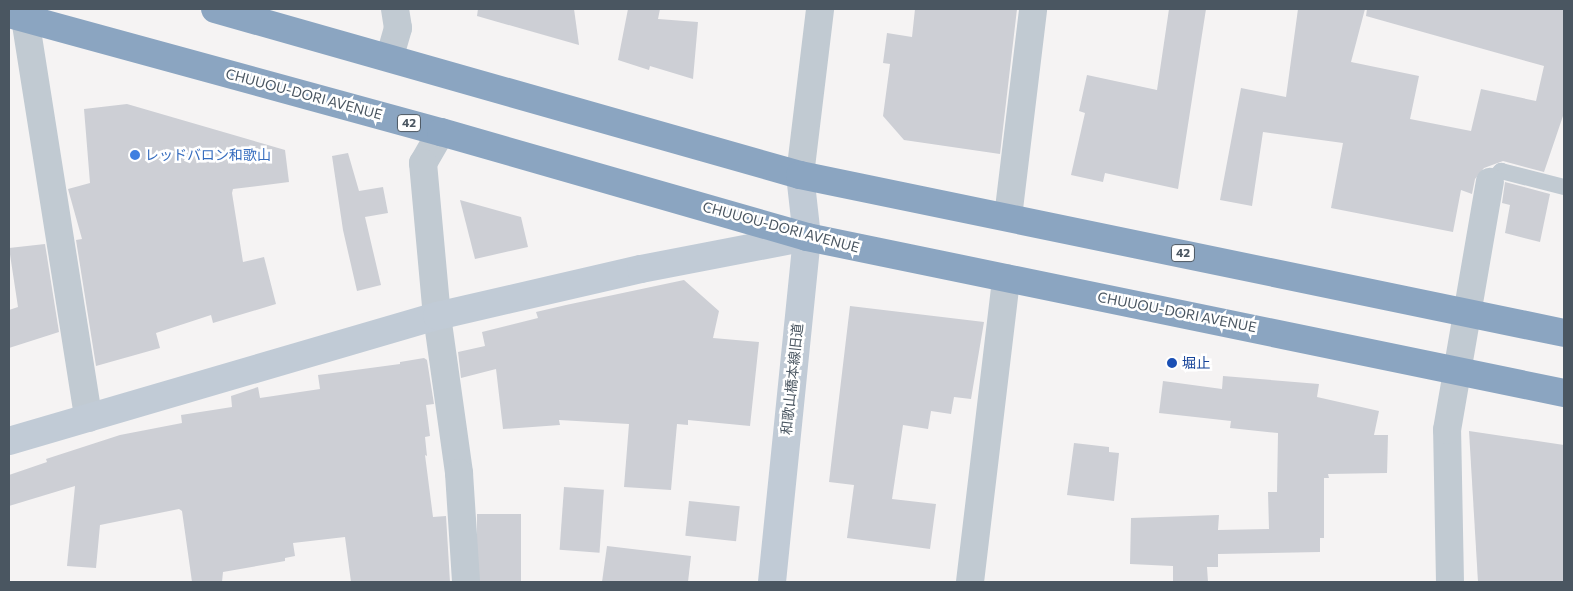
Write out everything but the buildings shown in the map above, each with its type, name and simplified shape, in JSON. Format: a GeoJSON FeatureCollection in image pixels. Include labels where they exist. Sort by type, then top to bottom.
{"type":"FeatureCollection","features":[{"type":"Feature","properties":{"kind":"highway","name":"42"},"geometry":{"type":"LineString","coordinates":[[215,9],[390,56],[800,175],[1564,333]]}},
{"type":"Feature","properties":{"kind":"highway","name":"CHUUOU-DORI AVENUE"},"geometry":{"type":"LineString","coordinates":[[17,16],[441,132],[807,237],[1457,369],[1564,393]]}},
{"type":"Feature","properties":{"kind":"street"},"geometry":{"type":"LineString","coordinates":[[390,56],[398,28],[395,9]]}},
{"type":"Feature","properties":{"kind":"street"},"geometry":{"type":"LineString","coordinates":[[800,175],[820,9]]}},
{"type":"Feature","properties":{"kind":"street"},"geometry":{"type":"LineString","coordinates":[[1008,217],[1033,9]]}},
{"type":"Feature","properties":{"kind":"street"},"geometry":{"type":"LineString","coordinates":[[17,16],[88,418]]}},
{"type":"Feature","properties":{"kind":"street"},"geometry":{"type":"LineString","coordinates":[[441,132],[423,163],[436,316],[459,473],[466,582]]}},
{"type":"Feature","properties":{"kind":"street","name":"和歌山橋本線旧道"},"geometry":{"type":"LineString","coordinates":[[772,582],[807,237],[800,175]]}},
{"type":"Feature","properties":{"kind":"street"},"geometry":{"type":"LineString","coordinates":[[1450,582],[1447,430],[1490,182]]}},
{"type":"Feature","properties":{"kind":"street"},"geometry":{"type":"LineString","coordinates":[[9,441],[436,316],[641,269],[807,237]]}},
{"type":"Feature","properties":{"kind":"street"},"geometry":{"type":"LineString","coordinates":[[970,582],[1006,278]]}},
{"type":"Feature","properties":{"kind":"lane"},"geometry":{"type":"LineString","coordinates":[[1490,182],[1501,171],[1564,187]]}},
{"type":"Feature","properties":{"kind":"place","name":"レッドバロン和歌山"},"geometry":{"type":"Point","coordinates":[135,155]}},
{"type":"Feature","properties":{"kind":"place","name":"堀止"},"geometry":{"type":"Point","coordinates":[1172,363]}}]}
